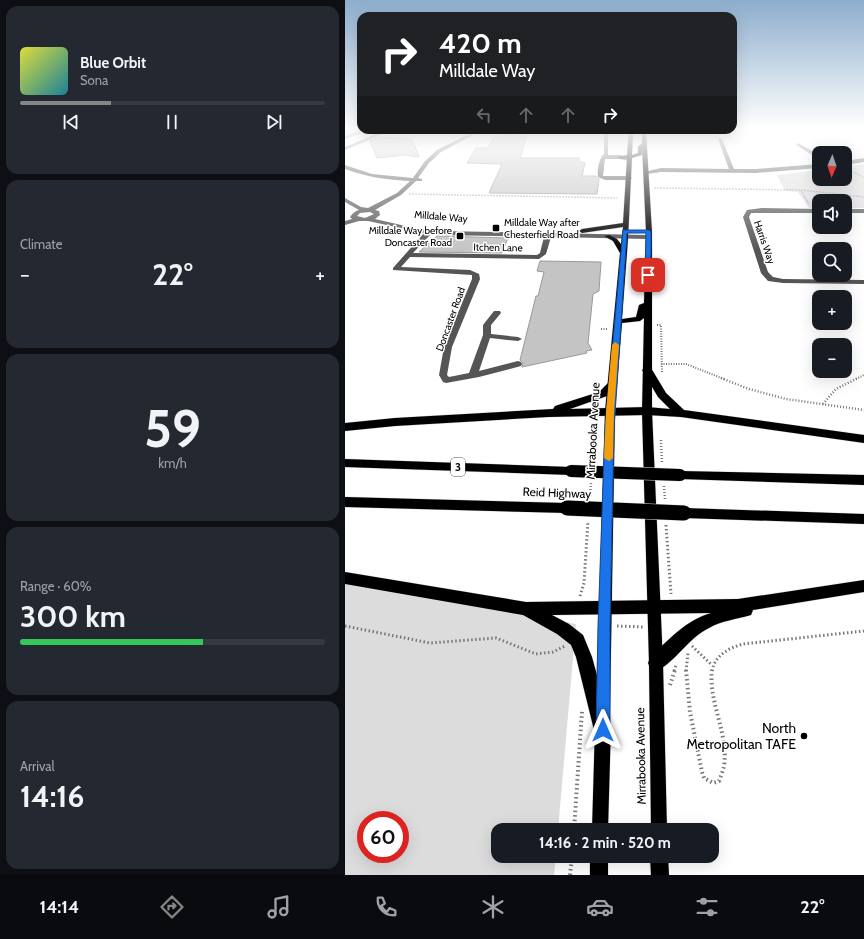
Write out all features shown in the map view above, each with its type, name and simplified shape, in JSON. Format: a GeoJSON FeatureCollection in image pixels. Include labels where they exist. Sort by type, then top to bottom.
{"type":"FeatureCollection","features":[{"type":"Feature","properties":{"kind":"highway"},"geometry":{"type":"LineString","coordinates":[[647,370],[663,394],[681,413]]}},
{"type":"Feature","properties":{"kind":"highway"},"geometry":{"type":"LineString","coordinates":[[548,413],[603,394],[612,385]]}},
{"type":"Feature","properties":{"kind":"highway"},"geometry":{"type":"LineString","coordinates":[[345,427],[395,422],[548,413],[647,411],[681,413],[864,439]]}},
{"type":"Feature","properties":{"kind":"highway","name":"Reid Highway"},"geometry":{"type":"LineString","coordinates":[[345,463],[864,480]]}},
{"type":"Feature","properties":{"kind":"highway","name":"Reid Highway"},"geometry":{"type":"LineString","coordinates":[[345,502],[567,508],[864,519]]}},
{"type":"Feature","properties":{"kind":"highway"},"geometry":{"type":"LineString","coordinates":[[345,578],[526,609],[738,606],[864,586]]}},
{"type":"Feature","properties":{"kind":"highway"},"geometry":{"type":"LineString","coordinates":[[656,663],[687,641],[705,622],[777,601]]}},
{"type":"Feature","properties":{"kind":"highway"},"geometry":{"type":"LineString","coordinates":[[526,609],[563,629],[577,640],[584,657],[603,730]]}},
{"type":"Feature","properties":{"kind":"main road","name":"Mirrabooka Avenue"},"geometry":{"type":"LineString","coordinates":[[600,823],[604,608],[610,411],[625,231],[632,177],[631,170]]}},
{"type":"Feature","properties":{"kind":"main road","name":"Mirrabooka Avenue"},"geometry":{"type":"LineString","coordinates":[[646,170],[645,181],[648,234],[647,411],[656,663],[659,823]]}},
{"type":"Feature","properties":{"kind":"main road"},"geometry":{"type":"LineString","coordinates":[[632,177],[645,181]]}},
{"type":"Feature","properties":{"kind":"main road"},"geometry":{"type":"LineString","coordinates":[[607,236],[615,240],[624,253]]}},
{"type":"Feature","properties":{"kind":"main road"},"geometry":{"type":"LineString","coordinates":[[618,321],[640,319],[648,288]]}},
{"type":"Feature","properties":{"kind":"main road"},"geometry":{"type":"LineString","coordinates":[[599,863],[599,875]]}},
{"type":"Feature","properties":{"kind":"main road"},"geometry":{"type":"LineString","coordinates":[[659,863],[660,875]]}},
{"type":"Feature","properties":{"kind":"street"},"geometry":{"type":"LineString","coordinates":[[354,170],[367,174],[421,180]]}},
{"type":"Feature","properties":{"kind":"street"},"geometry":{"type":"LineString","coordinates":[[345,223],[399,194],[414,180],[421,170]]}},
{"type":"Feature","properties":{"kind":"street"},"geometry":{"type":"LineString","coordinates":[[345,204],[356,216],[368,219],[397,202],[413,190],[428,170]]}},
{"type":"Feature","properties":{"kind":"street"},"geometry":{"type":"LineString","coordinates":[[602,170],[601,177],[605,178],[632,177]]}},
{"type":"Feature","properties":{"kind":"street"},"geometry":{"type":"LineString","coordinates":[[659,170],[771,170]]}},
{"type":"Feature","properties":{"kind":"street"},"geometry":{"type":"LineString","coordinates":[[345,200],[359,208],[368,210]]}},
{"type":"Feature","properties":{"kind":"street","name":"Milldale Way"},"geometry":{"type":"LineString","coordinates":[[368,210],[376,214],[421,226],[450,229],[625,231],[648,234]]}},
{"type":"Feature","properties":{"kind":"street","name":"Harris Way"},"geometry":{"type":"LineString","coordinates":[[812,211],[749,211],[746,217],[765,273],[771,278],[783,281],[864,282]]}},
{"type":"Feature","properties":{"kind":"street"},"geometry":{"type":"LineString","coordinates":[[852,211],[864,211]]}},
{"type":"Feature","properties":{"kind":"street"},"geometry":{"type":"LineString","coordinates":[[345,220],[356,216]]}},
{"type":"Feature","properties":{"kind":"street","name":"Milldale Way"},"geometry":{"type":"LineString","coordinates":[[368,219],[429,232],[607,236],[625,231]]}},
{"type":"Feature","properties":{"kind":"street","name":"Doncaster Road"},"geometry":{"type":"LineString","coordinates":[[429,232],[395,269],[470,272],[475,274],[476,279],[448,347],[443,374],[446,380],[518,364]]}},
{"type":"Feature","properties":{"kind":"street","name":"Itchen Lane"},"geometry":{"type":"LineString","coordinates":[[408,255],[539,257],[543,254],[548,235]]}},
{"type":"Feature","properties":{"kind":"street"},"geometry":{"type":"LineString","coordinates":[[473,375],[487,335],[487,324],[497,313]]}},
{"type":"Feature","properties":{"kind":"street"},"geometry":{"type":"LineString","coordinates":[[487,335],[494,337],[518,338]]}},
{"type":"Feature","properties":{"kind":"path"},"geometry":{"type":"LineString","coordinates":[[852,171],[864,178]]}},
{"type":"Feature","properties":{"kind":"path"},"geometry":{"type":"LineString","coordinates":[[654,193],[654,188],[801,190],[864,197]]}},
{"type":"Feature","properties":{"kind":"path"},"geometry":{"type":"LineString","coordinates":[[801,190],[812,205]]}},
{"type":"Feature","properties":{"kind":"path"},"geometry":{"type":"LineString","coordinates":[[414,194],[617,198]]}},
{"type":"Feature","properties":{"kind":"path"},"geometry":{"type":"LineString","coordinates":[[661,325],[662,375]]}},
{"type":"Feature","properties":{"kind":"path"},"geometry":{"type":"LineString","coordinates":[[661,364],[685,364],[749,389],[786,399],[864,410]]}},
{"type":"Feature","properties":{"kind":"path"},"geometry":{"type":"LineString","coordinates":[[823,404],[836,389],[864,375]]}},
{"type":"Feature","properties":{"kind":"path"},"geometry":{"type":"LineString","coordinates":[[345,626],[430,643],[496,638],[505,640],[534,655],[545,655],[554,652],[577,640]]}},
{"type":"Feature","properties":{"kind":"path"},"geometry":{"type":"LineString","coordinates":[[604,626],[654,627]]}},
{"type":"Feature","properties":{"kind":"path"},"geometry":{"type":"LineString","coordinates":[[687,641],[690,708],[702,772],[704,778],[713,783],[719,781],[725,766],[721,730],[710,680],[712,665],[721,654],[741,644],[864,631]]}},
{"type":"Feature","properties":{"kind":"path"},"geometry":{"type":"LineString","coordinates":[[687,641],[712,665]]}},
{"type":"Feature","properties":{"kind":"path"},"geometry":{"type":"LineString","coordinates":[[574,823],[583,707]]}},
{"type":"Feature","properties":{"kind":"path"},"geometry":{"type":"LineString","coordinates":[[570,875],[571,863]]}},
{"type":"Feature","properties":{"kind":"shaded area"},"geometry":{"type":"Polygon","coordinates":[[[852,170],[864,170],[864,208],[852,208],[852,194],[812,194],[812,208],[809,208],[798,192],[785,191],[777,175],[812,171],[812,186],[852,186],[852,170]]]}},
{"type":"Feature","properties":{"kind":"shaded area"},"geometry":{"type":"Polygon","coordinates":[[[345,582],[576,624],[559,823],[491,823],[491,863],[555,863],[554,875],[345,875],[345,582]]]}},
{"type":"Feature","properties":{"kind":"building"},"geometry":{"type":"Polygon","coordinates":[[[499,170],[583,170],[582,176],[596,176],[599,179],[597,194],[489,193],[499,170]]]}},
{"type":"Feature","properties":{"kind":"building"},"geometry":{"type":"Polygon","coordinates":[[[437,236],[508,238],[502,253],[419,252],[437,236]]]}},
{"type":"Feature","properties":{"kind":"building"},"geometry":{"type":"Polygon","coordinates":[[[540,261],[601,262],[599,291],[593,294],[588,343],[592,350],[586,351],[587,353],[522,367],[523,363],[520,360],[536,296],[538,296],[544,272],[537,271],[540,261]]]}},
{"type":"Feature","properties":{"kind":"slow traffic"},"geometry":{"type":"LineString","coordinates":[[609,458],[610,411],[615,345]]}},
{"type":"Feature","properties":{"kind":"place","name":"Milldale Way after Chesterfield Road"},"geometry":{"type":"Point","coordinates":[496,228]}},
{"type":"Feature","properties":{"kind":"place","name":"Milldale Way before Doncaster Road"},"geometry":{"type":"Point","coordinates":[460,236]}},
{"type":"Feature","properties":{"kind":"place","name":"North Metropolitan TAFE"},"geometry":{"type":"Point","coordinates":[804,736]}},
{"type":"Feature","properties":{"kind":"route"},"geometry":{"type":"LineString","coordinates":[[603,730],[609,429],[625,231],[649,232],[648,275]]}}]}
